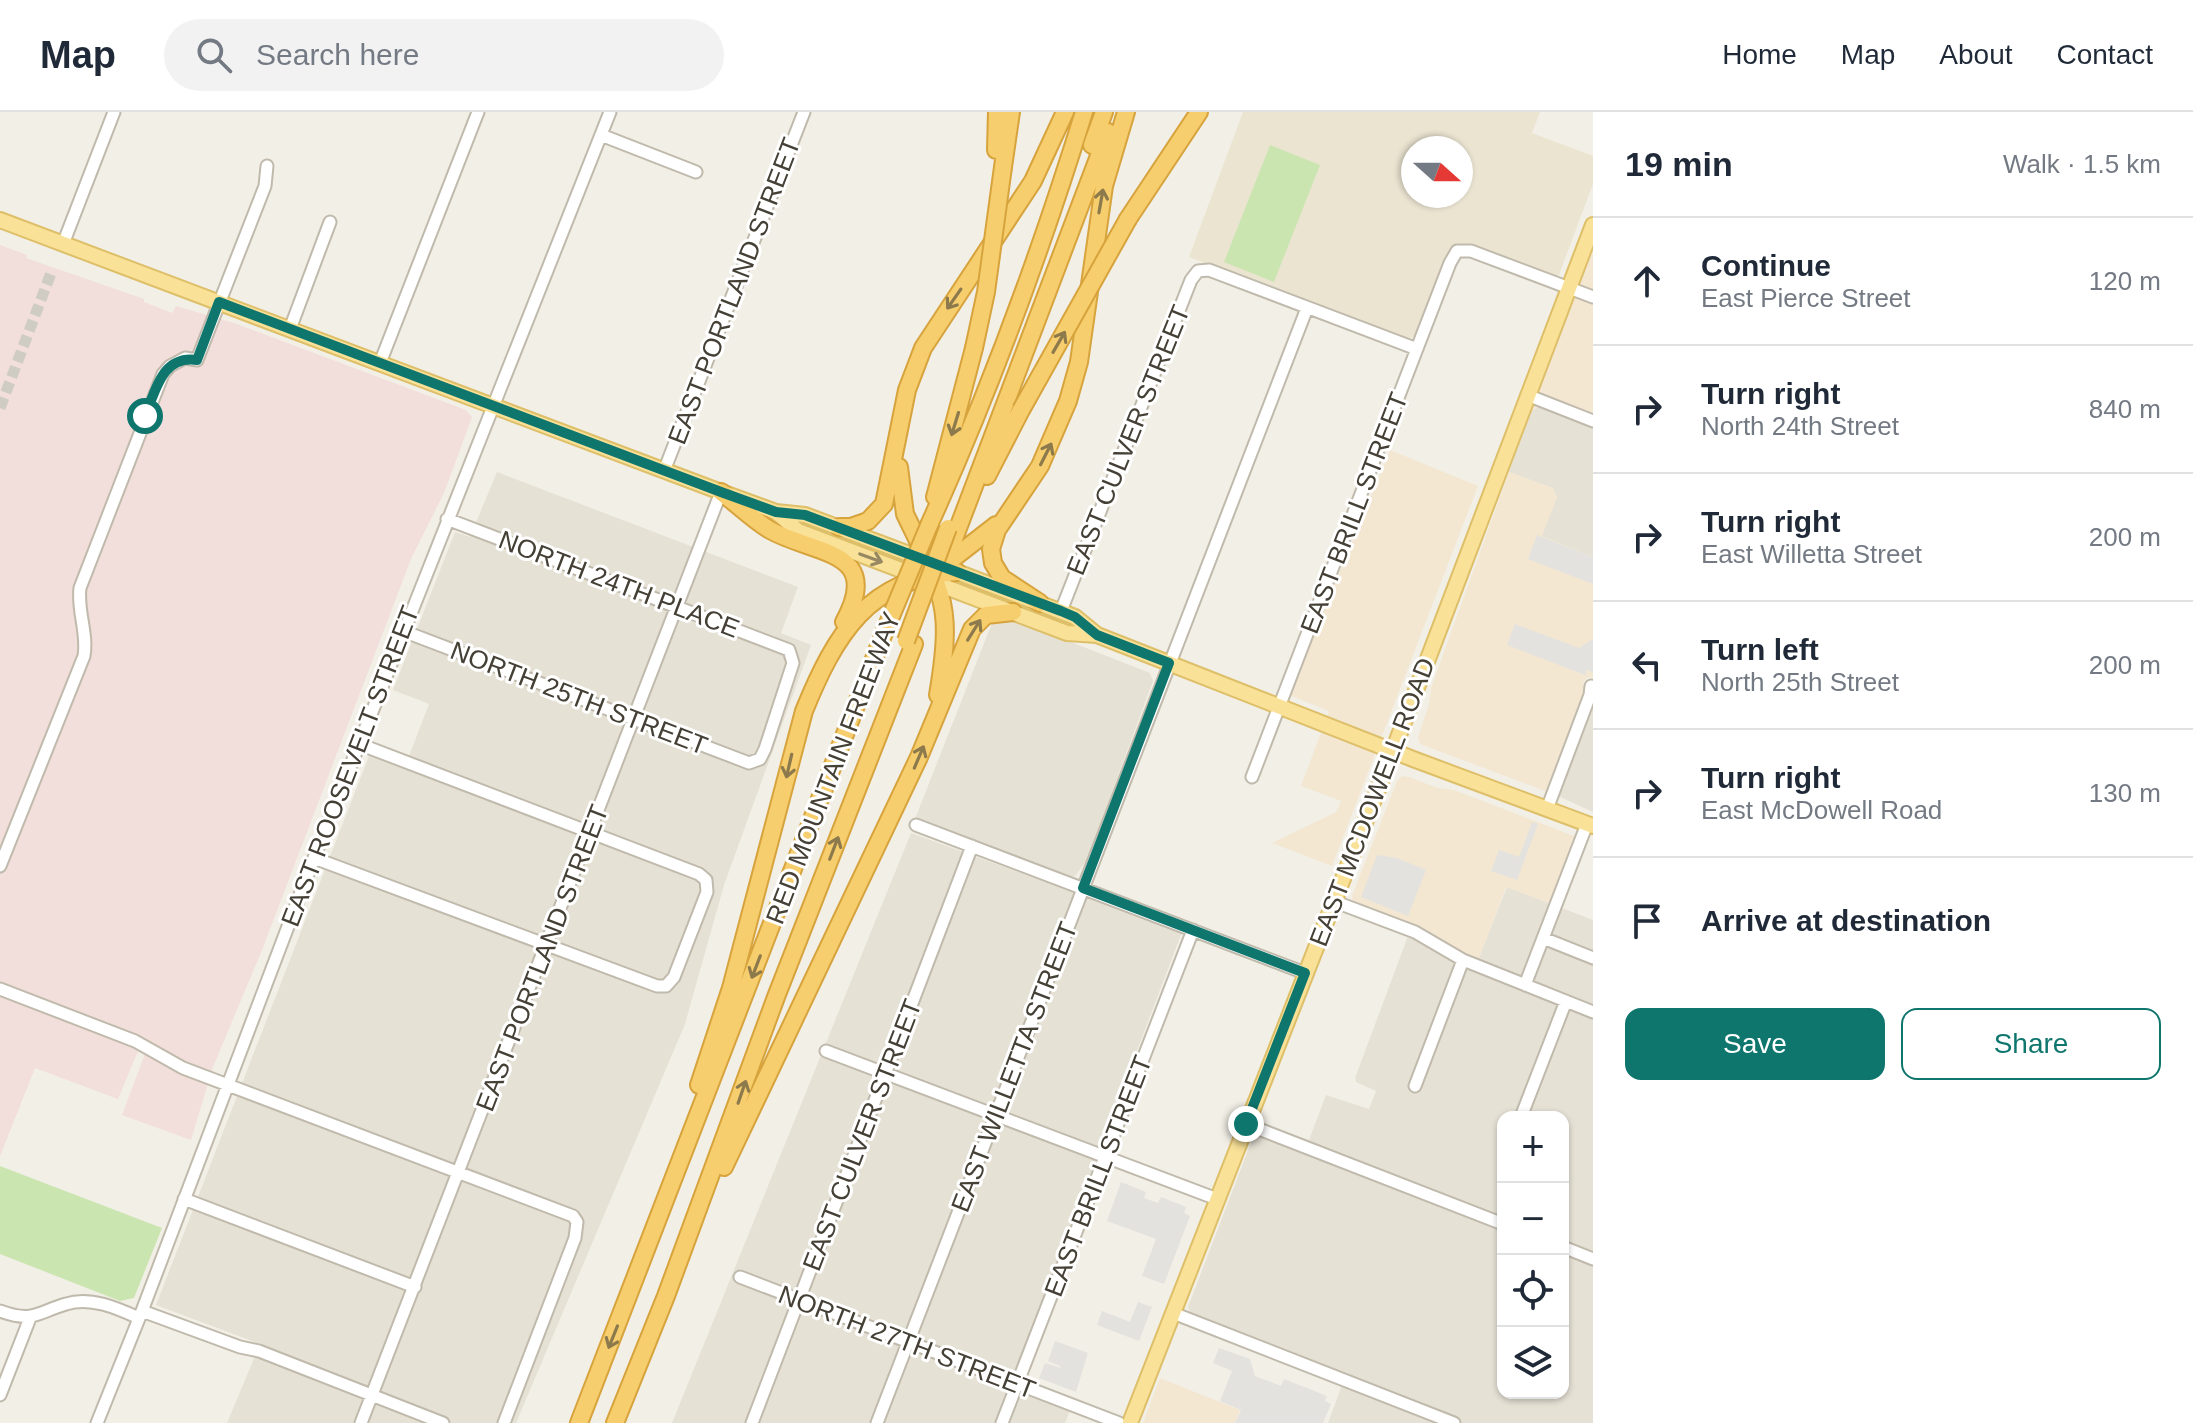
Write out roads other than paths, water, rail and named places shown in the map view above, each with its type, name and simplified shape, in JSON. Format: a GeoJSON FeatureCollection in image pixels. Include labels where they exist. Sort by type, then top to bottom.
{"type":"FeatureCollection","features":[{"type":"Feature","properties":{"kind":"highway"},"geometry":{"type":"LineString","coordinates":[[997,112],[999,166]]}},
{"type":"Feature","properties":{"kind":"highway"},"geometry":{"type":"LineString","coordinates":[[930,523],[940,472],[974,348],[999,166],[1011,112]]}},
{"type":"Feature","properties":{"kind":"highway"},"geometry":{"type":"LineString","coordinates":[[839,527],[851,527],[868,521],[884,504],[907,390],[923,348],[1027,191],[1065,112]]}},
{"type":"Feature","properties":{"kind":"highway","name":"RED MOUNTAIN FREEWAY"},"geometry":{"type":"LineString","coordinates":[[579,1423],[884,633],[969,433],[1016,312],[1084,112]]}},
{"type":"Feature","properties":{"kind":"highway"},"geometry":{"type":"LineString","coordinates":[[1016,312],[1097,112]]}},
{"type":"Feature","properties":{"kind":"highway"},"geometry":{"type":"LineString","coordinates":[[955,531],[1104,112]]}},
{"type":"Feature","properties":{"kind":"highway"},"geometry":{"type":"LineString","coordinates":[[910,643],[1116,112]]}},
{"type":"Feature","properties":{"kind":"highway"},"geometry":{"type":"LineString","coordinates":[[1040,603],[1006,583],[993,563],[992,541],[1051,445],[1074,380],[1104,186],[1126,112]]}},
{"type":"Feature","properties":{"kind":"highway"},"geometry":{"type":"LineString","coordinates":[[955,531],[1188,112]]}},
{"type":"Feature","properties":{"kind":"highway"},"geometry":{"type":"LineString","coordinates":[[1128,219],[1199,112]]}},
{"type":"Feature","properties":{"kind":"highway"},"geometry":{"type":"LineString","coordinates":[[900,430],[902,502],[914,537],[934,571],[946,629],[932,724]]}},
{"type":"Feature","properties":{"kind":"highway"},"geometry":{"type":"LineString","coordinates":[[641,1265],[642,1243],[720,1027],[755,905],[804,711],[856,600],[856,583],[850,566],[841,558],[771,530],[721,492]]}},
{"type":"Feature","properties":{"kind":"highway"},"geometry":{"type":"LineString","coordinates":[[821,671],[850,625],[872,601],[902,583],[934,571],[1004,519]]}},
{"type":"Feature","properties":{"kind":"highway","name":"RED MOUNTAIN FREEWAY"},"geometry":{"type":"LineString","coordinates":[[615,1423],[666,1296],[870,753],[934,571],[955,531]]}},
{"type":"Feature","properties":{"kind":"highway"},"geometry":{"type":"LineString","coordinates":[[666,1296],[703,1221],[724,1166],[909,779],[972,629],[986,615],[1013,612]]}},
{"type":"Feature","properties":{"kind":"main road"},"geometry":{"type":"LineString","coordinates":[[0,220],[721,492],[776,512],[805,515],[839,527],[1013,612],[1067,633],[1097,635],[1590,825]]}},
{"type":"Feature","properties":{"kind":"main road","name":"EAST MCDOWELL ROAD"},"geometry":{"type":"LineString","coordinates":[[1130,1423],[1393,751],[1593,225]]}},
{"type":"Feature","properties":{"kind":"main road"},"geometry":{"type":"LineString","coordinates":[[776,512],[798,531],[1040,603],[1075,617],[1097,635]]}},
{"type":"Feature","properties":{"kind":"street"},"geometry":{"type":"LineString","coordinates":[[63,244],[114,112]]}},
{"type":"Feature","properties":{"kind":"street"},"geometry":{"type":"LineString","coordinates":[[380,363],[478,112]]}},
{"type":"Feature","properties":{"kind":"street","name":"EAST ROOSEVELT STREET"},"geometry":{"type":"LineString","coordinates":[[97,1423],[314,858],[610,112]]}},
{"type":"Feature","properties":{"kind":"street","name":"EAST PORTLAND STREET"},"geometry":{"type":"LineString","coordinates":[[664,471],[804,112]]}},
{"type":"Feature","properties":{"kind":"street"},"geometry":{"type":"LineString","coordinates":[[601,135],[696,172]]}},
{"type":"Feature","properties":{"kind":"street"},"geometry":{"type":"LineString","coordinates":[[0,866],[84,656],[80,588],[145,416],[163,374],[170,366],[185,358],[197,360],[265,186],[267,166]]}},
{"type":"Feature","properties":{"kind":"street"},"geometry":{"type":"LineString","coordinates":[[290,329],[330,222]]}},
{"type":"Feature","properties":{"kind":"street","name":"EAST BRILL STREET"},"geometry":{"type":"LineString","coordinates":[[1252,777],[1457,251],[1471,251],[1568,287]]}},
{"type":"Feature","properties":{"kind":"street","name":"EAST CULVER STREET"},"geometry":{"type":"LineString","coordinates":[[1061,611],[1191,280],[1198,271],[1209,270],[1307,308]]}},
{"type":"Feature","properties":{"kind":"street"},"geometry":{"type":"LineString","coordinates":[[1568,287],[1593,297]]}},
{"type":"Feature","properties":{"kind":"street"},"geometry":{"type":"LineString","coordinates":[[1307,308],[1417,349]]}},
{"type":"Feature","properties":{"kind":"street","name":"EAST WILLETTA STREET"},"geometry":{"type":"LineString","coordinates":[[877,1423],[1307,308]]}},
{"type":"Feature","properties":{"kind":"street"},"geometry":{"type":"LineString","coordinates":[[1527,395],[1593,421]]}},
{"type":"Feature","properties":{"kind":"street","name":"EAST PORTLAND STREET"},"geometry":{"type":"LineString","coordinates":[[361,1423],[721,492]]}},
{"type":"Feature","properties":{"kind":"street","name":"NORTH 24TH PLACE"},"geometry":{"type":"LineString","coordinates":[[447,519],[789,650],[793,663],[765,749],[755,763]]}},
{"type":"Feature","properties":{"kind":"street","name":"NORTH 25TH STREET"},"geometry":{"type":"LineString","coordinates":[[403,631],[755,763]]}},
{"type":"Feature","properties":{"kind":"street"},"geometry":{"type":"LineString","coordinates":[[1547,809],[1591,686]]}},
{"type":"Feature","properties":{"kind":"street"},"geometry":{"type":"LineString","coordinates":[[314,858],[657,986],[666,986],[674,977],[707,892],[706,880],[359,744]]}},
{"type":"Feature","properties":{"kind":"street"},"geometry":{"type":"LineString","coordinates":[[916,825],[1305,973]]}},
{"type":"Feature","properties":{"kind":"street"},"geometry":{"type":"LineString","coordinates":[[1525,985],[1590,825]]}},
{"type":"Feature","properties":{"kind":"street","name":"EAST CULVER STREET"},"geometry":{"type":"LineString","coordinates":[[752,1423],[972,846]]}},
{"type":"Feature","properties":{"kind":"street"},"geometry":{"type":"LineString","coordinates":[[1333,901],[1415,932],[1463,960],[1593,1012]]}},
{"type":"Feature","properties":{"kind":"street","name":"EAST BRILL STREET"},"geometry":{"type":"LineString","coordinates":[[1002,1423],[1193,930]]}},
{"type":"Feature","properties":{"kind":"street"},"geometry":{"type":"LineString","coordinates":[[1543,938],[1593,958]]}},
{"type":"Feature","properties":{"kind":"street"},"geometry":{"type":"LineString","coordinates":[[1415,1086],[1463,960]]}},
{"type":"Feature","properties":{"kind":"street"},"geometry":{"type":"LineString","coordinates":[[0,989],[135,1041],[183,1068],[567,1213],[577,1222],[575,1238],[504,1423]]}},
{"type":"Feature","properties":{"kind":"street"},"geometry":{"type":"LineString","coordinates":[[1523,1111],[1566,1001]]}},
{"type":"Feature","properties":{"kind":"street"},"geometry":{"type":"LineString","coordinates":[[826,1051],[1217,1199]]}},
{"type":"Feature","properties":{"kind":"street"},"geometry":{"type":"LineString","coordinates":[[1246,1124],[1497,1222]]}},
{"type":"Feature","properties":{"kind":"street"},"geometry":{"type":"LineString","coordinates":[[184,1199],[415,1287]]}},
{"type":"Feature","properties":{"kind":"street"},"geometry":{"type":"LineString","coordinates":[[1569,1249],[1593,1259]]}},
{"type":"Feature","properties":{"kind":"street","name":"NORTH 27TH STREET"},"geometry":{"type":"LineString","coordinates":[[740,1277],[1119,1423]]}},
{"type":"Feature","properties":{"kind":"street"},"geometry":{"type":"LineString","coordinates":[[0,1311],[30,1318],[68,1303],[106,1305],[259,1351],[443,1423]]}},
{"type":"Feature","properties":{"kind":"street"},"geometry":{"type":"LineString","coordinates":[[1173,1313],[1454,1423]]}},
{"type":"Feature","properties":{"kind":"street"},"geometry":{"type":"LineString","coordinates":[[0,1395],[30,1318]]}},
{"type":"Feature","properties":{"kind":"tunnel"},"geometry":{"type":"LineString","coordinates":[[0,408],[51,273]]}}]}
